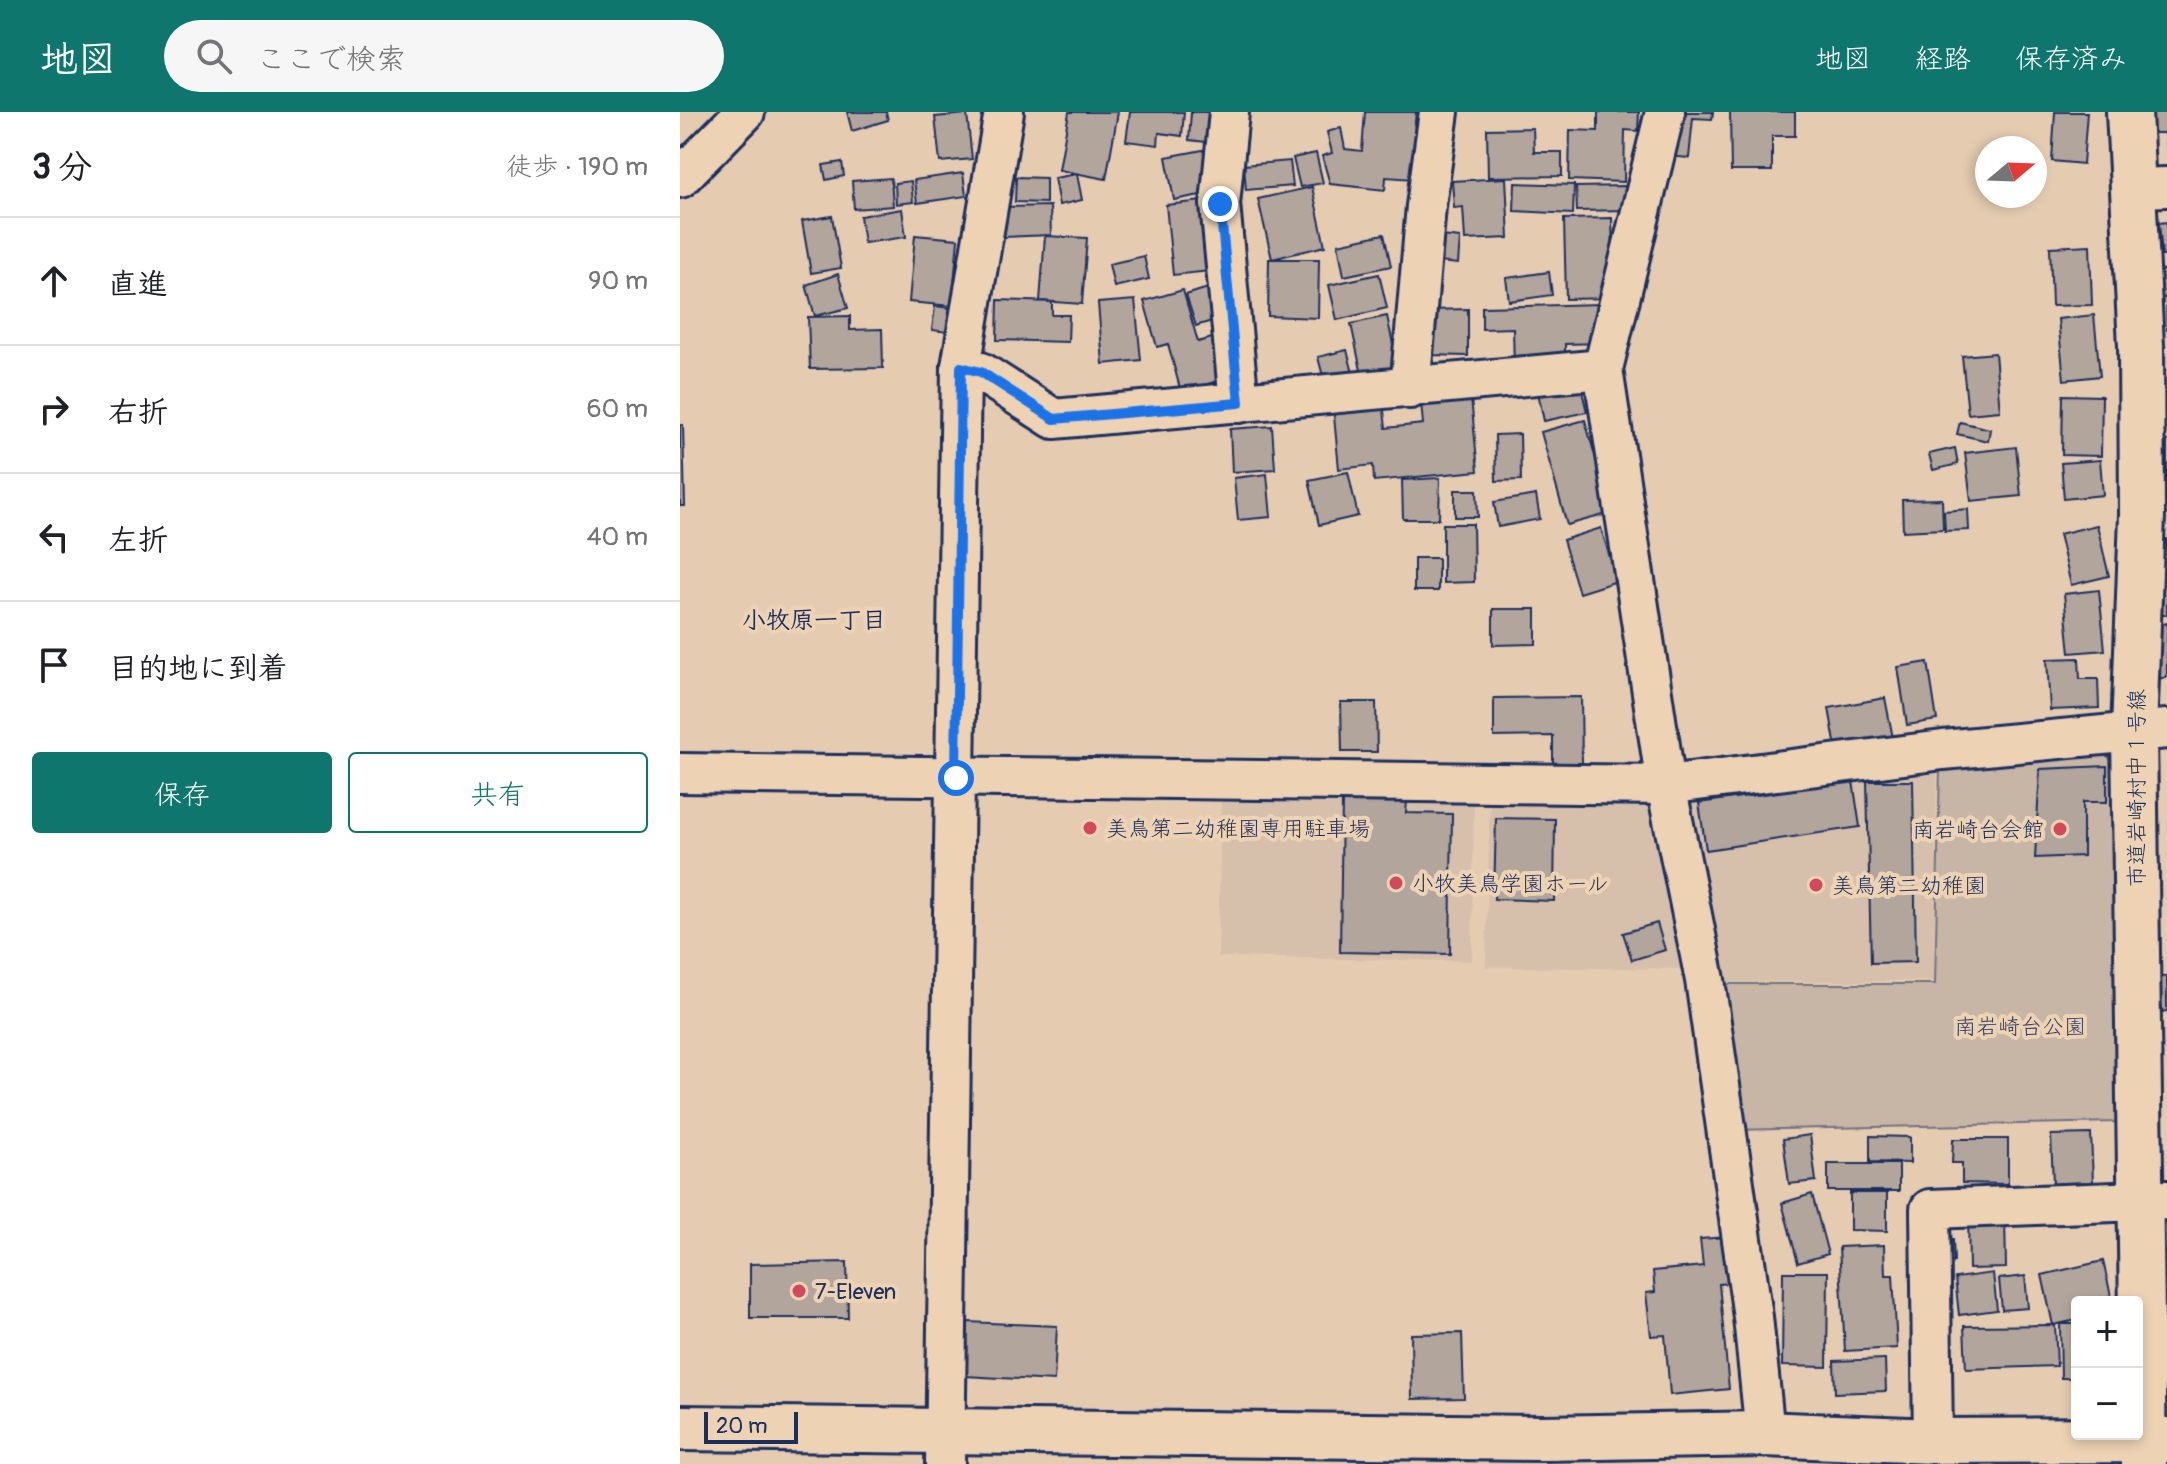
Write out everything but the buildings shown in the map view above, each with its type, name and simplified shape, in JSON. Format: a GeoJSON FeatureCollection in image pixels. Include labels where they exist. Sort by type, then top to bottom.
{"type":"FeatureCollection","features":[{"type":"Feature","properties":{"kind":"street"},"geometry":{"type":"LineString","coordinates":[[680,178],[745,112]]}},
{"type":"Feature","properties":{"kind":"street"},"geometry":{"type":"LineString","coordinates":[[946,1448],[961,367],[1004,112]]}},
{"type":"Feature","properties":{"kind":"street"},"geometry":{"type":"LineString","coordinates":[[1229,112],[1220,204],[1239,403]]}},
{"type":"Feature","properties":{"kind":"street"},"geometry":{"type":"LineString","coordinates":[[1410,389],[1426,206],[1439,112]]}},
{"type":"Feature","properties":{"kind":"street"},"geometry":{"type":"LineString","coordinates":[[1665,112],[1603,369],[1666,785],[1705,980],[1753,1317],[1765,1434]]}},
{"type":"Feature","properties":{"kind":"street","name":"市道岩崎村中１号線"},"geometry":{"type":"LineString","coordinates":[[2129,112],[2151,188],[2154,346],[2155,515],[2150,731],[2154,1200],[2151,1448]]}},
{"type":"Feature","properties":{"kind":"street"},"geometry":{"type":"LineString","coordinates":[[961,367],[981,372],[1054,419],[1410,389],[1603,369]]}},
{"type":"Feature","properties":{"kind":"street"},"geometry":{"type":"LineString","coordinates":[[680,773],[1666,785],[1943,750],[2150,731]]}},
{"type":"Feature","properties":{"kind":"street"},"geometry":{"type":"LineString","coordinates":[[1933,1441],[1930,1209],[2154,1200]]}},
{"type":"Feature","properties":{"kind":"street"},"geometry":{"type":"LineString","coordinates":[[680,1428],[946,1448],[1765,1434],[2151,1448]]}},
{"type":"Feature","properties":{"kind":"shaded area","name":"美鳥第二幼稚園"},"geometry":{"type":"Polygon","coordinates":[[[1937,766],[1934,981],[1713,982],[1685,808],[1692,796],[1937,766]]]}},
{"type":"Feature","properties":{"kind":"shaded area"},"geometry":{"type":"Polygon","coordinates":[[[1221,791],[1474,796],[1472,961],[1218,957],[1221,791]]]}},
{"type":"Feature","properties":{"kind":"shaded area"},"geometry":{"type":"Polygon","coordinates":[[[1490,795],[1657,797],[1687,969],[1486,967],[1490,795]]]}},
{"type":"Feature","properties":{"kind":"green space","name":"南岩崎台公園"},"geometry":{"type":"Polygon","coordinates":[[[2102,749],[2111,760],[2117,1122],[1735,1130],[1713,984],[1935,984],[1940,767],[2102,749]]]}},
{"type":"Feature","properties":{"kind":"place","name":"美鳥第二幼稚園専用駐車場"},"geometry":{"type":"Point","coordinates":[1090,828]}},
{"type":"Feature","properties":{"kind":"place","name":"南岩崎台会館"},"geometry":{"type":"Point","coordinates":[2060,829]}},
{"type":"Feature","properties":{"kind":"place","name":"小牧美鳥学園ホール"},"geometry":{"type":"Point","coordinates":[1396,883]}},
{"type":"Feature","properties":{"kind":"place","name":"美鳥第二幼稚園"},"geometry":{"type":"Point","coordinates":[1816,885]}},
{"type":"Feature","properties":{"kind":"place","name":"7-Eleven"},"geometry":{"type":"Point","coordinates":[799,1291]}},
{"type":"Feature","properties":{"kind":"district","name":"小牧原一丁目"},"geometry":{"type":"Point","coordinates":[814,620]}},
{"type":"Feature","properties":{"kind":"route"},"geometry":{"type":"LineString","coordinates":[[956,778],[961,367],[981,372],[1054,419],[1239,403],[1220,204]]}}]}
